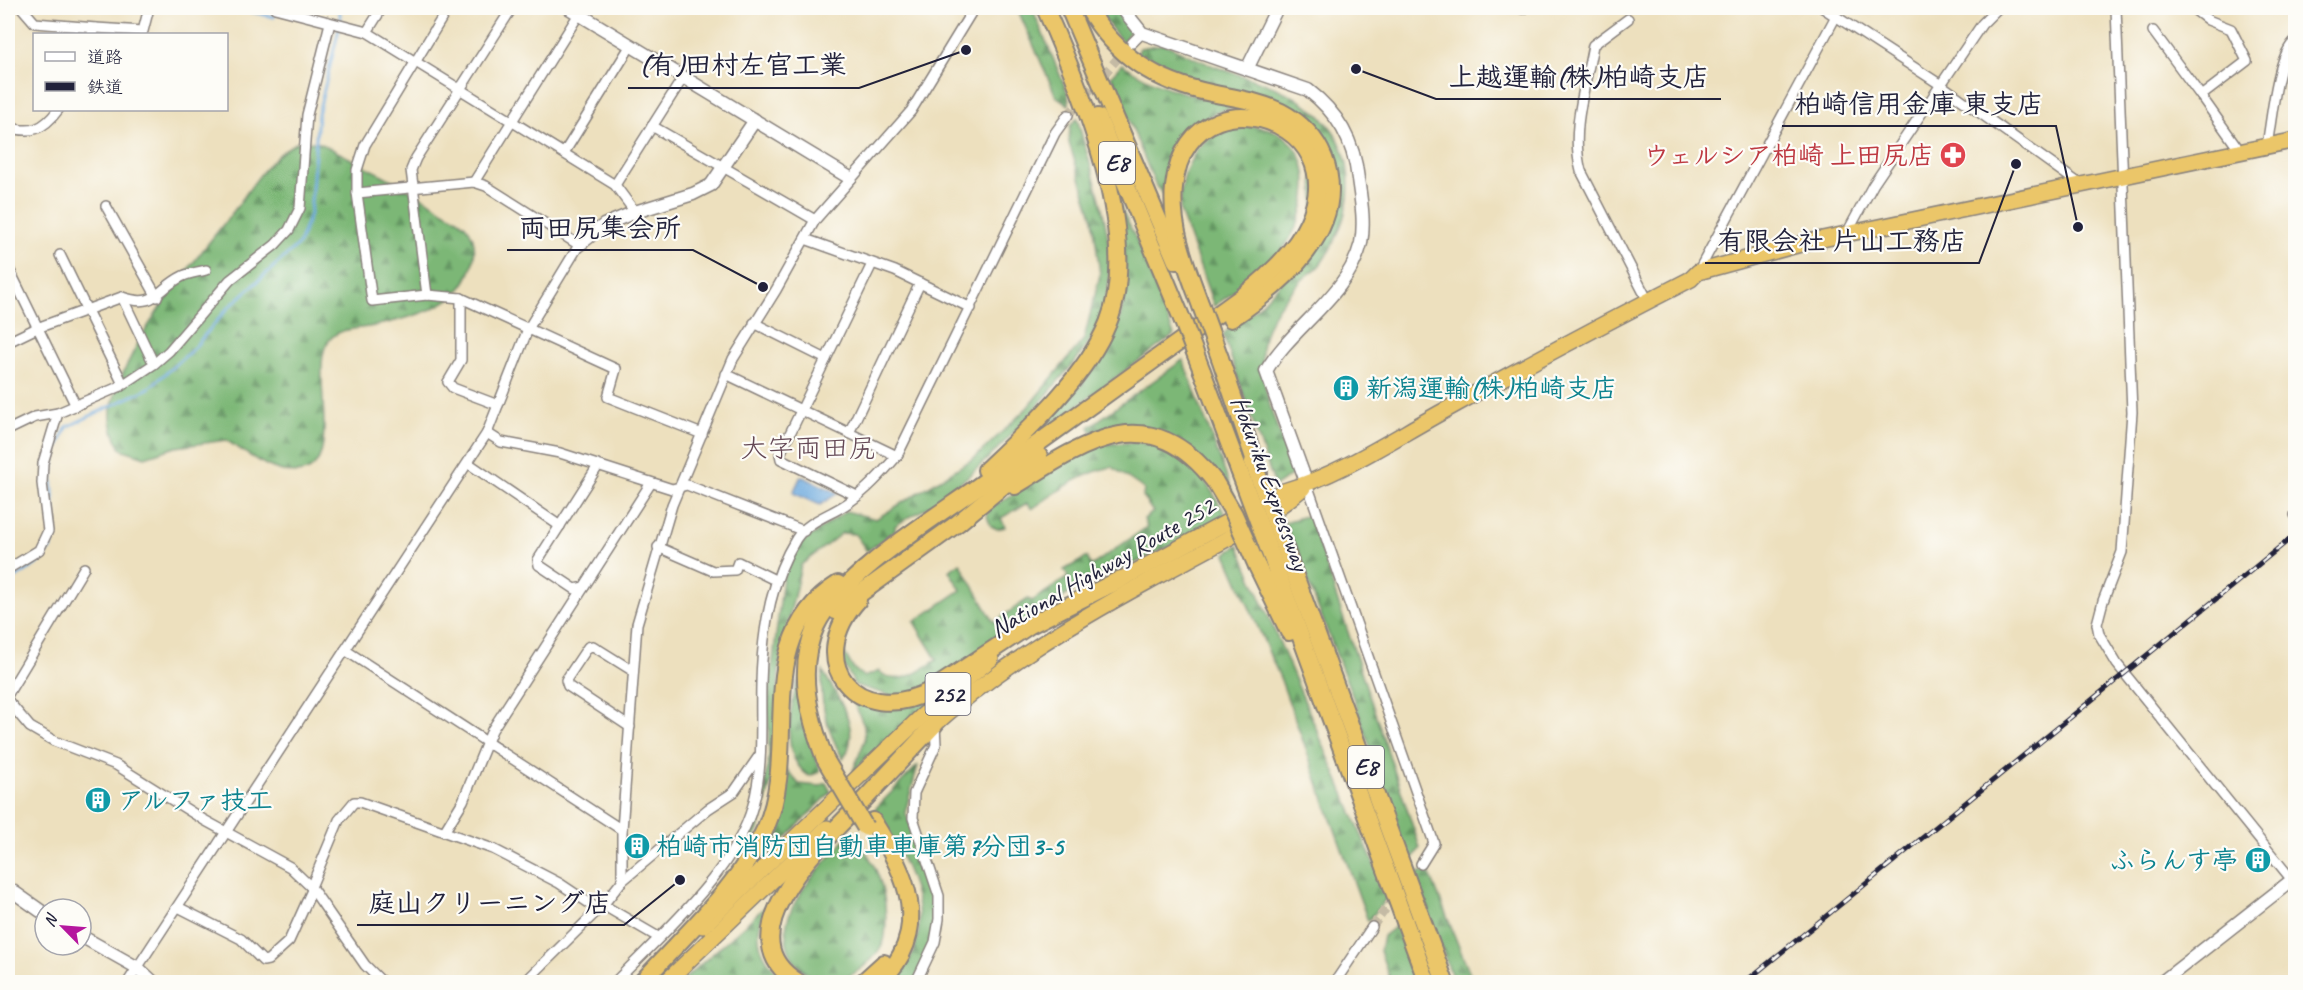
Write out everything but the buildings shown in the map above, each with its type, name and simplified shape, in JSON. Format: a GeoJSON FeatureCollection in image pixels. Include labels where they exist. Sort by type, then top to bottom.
{"type":"FeatureCollection","features":[{"type":"Feature","properties":{"kind":"highway"},"geometry":{"type":"LineString","coordinates":[[947,509],[1009,448],[1071,379],[1100,339],[1117,296],[1120,261],[1118,241],[1098,152],[1065,54],[1045,8]]}},
{"type":"Feature","properties":{"kind":"highway","name":"Hokuriku Expressway"},"geometry":{"type":"LineString","coordinates":[[1051,8],[1193,311]]}},
{"type":"Feature","properties":{"kind":"highway","name":"Hokuriku Expressway"},"geometry":{"type":"LineString","coordinates":[[1069,8],[1193,311],[1249,464],[1272,558],[1427,982]]}},
{"type":"Feature","properties":{"kind":"highway"},"geometry":{"type":"LineString","coordinates":[[958,523],[1028,464],[1275,286],[1312,245],[1329,204],[1329,178],[1321,151],[1314,140],[1295,121],[1252,101],[1193,89],[1148,71],[1121,52],[1088,8]]}},
{"type":"Feature","properties":{"kind":"highway"},"geometry":{"type":"LineString","coordinates":[[643,982],[734,879],[757,845],[772,810],[778,782],[783,684],[791,642],[801,620],[816,600],[871,565],[947,509],[1243,297],[1287,257],[1310,220],[1317,181],[1315,168],[1303,146],[1290,132],[1274,122],[1250,116],[1226,119],[1195,138],[1179,167],[1174,187],[1176,225],[1193,311],[1212,363]]}},
{"type":"Feature","properties":{"kind":"highway","name":"National Highway Route 252"},"geometry":{"type":"LineString","coordinates":[[643,982],[950,692],[1032,631],[1121,579],[1284,491],[1307,484],[1370,453],[1691,279],[1698,272],[1846,235],[2295,140]]}},
{"type":"Feature","properties":{"kind":"highway"},"geometry":{"type":"LineString","coordinates":[[829,756],[815,691],[814,675],[817,646],[834,612],[850,598],[881,579],[958,523],[1071,452],[1112,435],[1138,433],[1174,444],[1195,459],[1215,482],[1234,514],[1272,558]]}},
{"type":"Feature","properties":{"kind":"highway","name":"Hokuriku Expressway"},"geometry":{"type":"LineString","coordinates":[[1249,464],[1264,490],[1272,558],[1445,982]]}},
{"type":"Feature","properties":{"kind":"highway","name":"National Highway Route 252"},"geometry":{"type":"LineString","coordinates":[[666,982],[935,724],[974,691],[1034,647],[1097,609],[1230,536],[1288,501],[1307,484]]}},
{"type":"Feature","properties":{"kind":"highway"},"geometry":{"type":"LineString","coordinates":[[871,565],[830,604],[816,624],[808,649],[807,697],[814,729],[869,824],[903,875],[911,916],[903,953],[880,982]]}},
{"type":"Feature","properties":{"kind":"highway"},"geometry":{"type":"LineString","coordinates":[[881,579],[849,612],[837,636],[834,659],[841,678],[856,694],[867,699],[890,703],[916,698],[930,691],[1030,625],[1121,579]]}},
{"type":"Feature","properties":{"kind":"highway"},"geometry":{"type":"LineString","coordinates":[[798,982],[784,971],[773,950],[772,924],[782,896],[814,853],[935,724]]}},
{"type":"Feature","properties":{"kind":"highway"},"geometry":{"type":"LineString","coordinates":[[862,982],[872,976],[889,957],[897,938],[900,916],[893,877],[869,824]]}},
{"type":"Feature","properties":{"kind":"street"},"geometry":{"type":"LineString","coordinates":[[22,8],[35,23],[94,31],[136,33],[142,31],[149,8]]}},
{"type":"Feature","properties":{"kind":"street"},"geometry":{"type":"LineString","coordinates":[[275,8],[367,32],[615,185],[635,212]]}},
{"type":"Feature","properties":{"kind":"street"},"geometry":{"type":"LineString","coordinates":[[367,32],[382,8]]}},
{"type":"Feature","properties":{"kind":"street"},"geometry":{"type":"LineString","coordinates":[[448,8],[365,145],[357,170],[357,193],[372,301],[427,295],[460,298],[616,369],[608,397],[702,434]]}},
{"type":"Feature","properties":{"kind":"street"},"geometry":{"type":"LineString","coordinates":[[427,295],[411,170],[416,158],[512,8]]}},
{"type":"Feature","properties":{"kind":"street"},"geometry":{"type":"LineString","coordinates":[[622,881],[622,830],[637,624],[658,547],[679,488],[726,374],[815,220],[911,111],[974,8]]}},
{"type":"Feature","properties":{"kind":"street"},"geometry":{"type":"LineString","coordinates":[[1122,8],[1142,33],[1308,90],[1326,104],[1348,136],[1358,169],[1363,222],[1360,244],[1332,293],[1277,352],[1266,371],[1434,843],[1421,864]]}},
{"type":"Feature","properties":{"kind":"street"},"geometry":{"type":"LineString","coordinates":[[1247,69],[1277,8]]}},
{"type":"Feature","properties":{"kind":"street"},"geometry":{"type":"LineString","coordinates":[[1823,8],[1941,85],[2081,185]]}},
{"type":"Feature","properties":{"kind":"street"},"geometry":{"type":"LineString","coordinates":[[1846,235],[1873,185],[1982,24],[1998,8]]}},
{"type":"Feature","properties":{"kind":"street"},"geometry":{"type":"LineString","coordinates":[[2116,8],[2132,412],[2123,542],[2117,568],[2098,613],[2099,634],[2117,664],[2294,880],[2162,982]]}},
{"type":"Feature","properties":{"kind":"street"},"geometry":{"type":"LineString","coordinates":[[2192,8],[2208,20],[2231,28],[2247,61],[2201,96]]}},
{"type":"Feature","properties":{"kind":"street"},"geometry":{"type":"LineString","coordinates":[[474,182],[574,11],[850,178]]}},
{"type":"Feature","properties":{"kind":"street"},"geometry":{"type":"LineString","coordinates":[[1698,272],[1836,16]]}},
{"type":"Feature","properties":{"kind":"street"},"geometry":{"type":"LineString","coordinates":[[1628,19],[1593,45],[1577,134],[1577,154],[1581,171],[1648,301]]}},
{"type":"Feature","properties":{"kind":"street"},"geometry":{"type":"LineString","coordinates":[[8,430],[35,417],[58,413],[121,386],[169,351],[230,280],[275,245],[289,230],[300,208],[307,115],[330,23]]}},
{"type":"Feature","properties":{"kind":"street"},"geometry":{"type":"LineString","coordinates":[[2153,32],[2240,151]]}},
{"type":"Feature","properties":{"kind":"street"},"geometry":{"type":"LineString","coordinates":[[1132,43],[1142,33]]}},
{"type":"Feature","properties":{"kind":"street"},"geometry":{"type":"LineString","coordinates":[[2267,145],[2282,66],[2291,43],[2295,40]]}},
{"type":"Feature","properties":{"kind":"street"},"geometry":{"type":"LineString","coordinates":[[564,153],[630,45]]}},
{"type":"Feature","properties":{"kind":"street"},"geometry":{"type":"LineString","coordinates":[[615,185],[684,76]]}},
{"type":"Feature","properties":{"kind":"street"},"geometry":{"type":"LineString","coordinates":[[8,127],[24,132],[34,131],[46,125],[57,111]]}},
{"type":"Feature","properties":{"kind":"street"},"geometry":{"type":"LineString","coordinates":[[615,982],[721,869],[753,808],[761,754],[761,680],[775,580],[798,536],[856,496],[877,479],[897,456],[1055,133],[1068,115]]}},
{"type":"Feature","properties":{"kind":"street"},"geometry":{"type":"LineString","coordinates":[[128,982],[487,433],[528,329],[579,245],[604,225],[635,212],[693,194],[711,185],[755,120]]}},
{"type":"Feature","properties":{"kind":"street"},"geometry":{"type":"LineString","coordinates":[[652,126],[815,220]]}},
{"type":"Feature","properties":{"kind":"street"},"geometry":{"type":"LineString","coordinates":[[357,193],[474,182],[486,186],[579,245]]}},
{"type":"Feature","properties":{"kind":"street"},"geometry":{"type":"LineString","coordinates":[[106,206],[157,297]]}},
{"type":"Feature","properties":{"kind":"street"},"geometry":{"type":"LineString","coordinates":[[805,239],[920,283],[970,308]]}},
{"type":"Feature","properties":{"kind":"street"},"geometry":{"type":"LineString","coordinates":[[60,255],[122,382],[121,386]]}},
{"type":"Feature","properties":{"kind":"street"},"geometry":{"type":"LineString","coordinates":[[856,496],[781,459],[780,454],[872,264]]}},
{"type":"Feature","properties":{"kind":"street"},"geometry":{"type":"LineString","coordinates":[[8,267],[76,406]]}},
{"type":"Feature","properties":{"kind":"street"},"geometry":{"type":"LineString","coordinates":[[8,342],[37,328],[122,297],[135,302],[152,300],[183,276],[206,270]]}},
{"type":"Feature","properties":{"kind":"street"},"geometry":{"type":"LineString","coordinates":[[849,433],[920,283]]}},
{"type":"Feature","properties":{"kind":"street"},"geometry":{"type":"LineString","coordinates":[[122,297],[151,358]]}},
{"type":"Feature","properties":{"kind":"street"},"geometry":{"type":"LineString","coordinates":[[460,298],[461,360],[448,382],[453,388],[498,405]]}},
{"type":"Feature","properties":{"kind":"street"},"geometry":{"type":"LineString","coordinates":[[754,323],[826,359]]}},
{"type":"Feature","properties":{"kind":"street"},"geometry":{"type":"LineString","coordinates":[[726,374],[897,456]]}},
{"type":"Feature","properties":{"kind":"street"},"geometry":{"type":"LineString","coordinates":[[8,569],[39,550],[48,531],[42,483],[43,463],[58,413]]}},
{"type":"Feature","properties":{"kind":"street"},"geometry":{"type":"LineString","coordinates":[[487,433],[501,442],[560,453],[672,489],[687,485],[804,531]]}},
{"type":"Feature","properties":{"kind":"street"},"geometry":{"type":"LineString","coordinates":[[468,463],[560,526]]}},
{"type":"Feature","properties":{"kind":"street"},"geometry":{"type":"LineString","coordinates":[[584,586],[575,588],[539,565],[538,560],[598,466]]}},
{"type":"Feature","properties":{"kind":"street"},"geometry":{"type":"LineString","coordinates":[[444,832],[463,801],[487,742],[651,483]]}},
{"type":"Feature","properties":{"kind":"street"},"geometry":{"type":"LineString","coordinates":[[658,547],[713,572],[735,570],[738,562],[775,580]]}},
{"type":"Feature","properties":{"kind":"street"},"geometry":{"type":"LineString","coordinates":[[8,694],[84,568]]}},
{"type":"Feature","properties":{"kind":"street"},"geometry":{"type":"LineString","coordinates":[[630,727],[568,686],[566,680],[588,647],[593,646],[633,671]]}},
{"type":"Feature","properties":{"kind":"street"},"geometry":{"type":"LineString","coordinates":[[345,651],[622,830]]}},
{"type":"Feature","properties":{"kind":"street"},"geometry":{"type":"LineString","coordinates":[[8,701],[30,727],[54,741],[116,765],[290,867],[311,888],[365,965],[382,982]]}},
{"type":"Feature","properties":{"kind":"street"},"geometry":{"type":"LineString","coordinates":[[916,982],[928,961],[939,919],[939,896],[913,818],[914,793],[936,745],[935,724]]}},
{"type":"Feature","properties":{"kind":"street"},"geometry":{"type":"LineString","coordinates":[[525,982],[601,907],[622,881],[708,809],[734,792],[761,754]]}},
{"type":"Feature","properties":{"kind":"street"},"geometry":{"type":"LineString","coordinates":[[178,907],[242,939],[263,961],[268,960],[288,941],[339,820],[354,802],[360,802],[502,854],[658,937]]}},
{"type":"Feature","properties":{"kind":"street"},"geometry":{"type":"LineString","coordinates":[[8,888],[33,906]]}},
{"type":"Feature","properties":{"kind":"street"},"geometry":{"type":"LineString","coordinates":[[1335,982],[1372,927]]}},
{"type":"Feature","properties":{"kind":"street"},"geometry":{"type":"LineString","coordinates":[[93,943],[138,968],[153,982]]}},
{"type":"Feature","properties":{"kind":"green space"},"geometry":{"type":"Polygon","coordinates":[[[1017,8],[1032,8],[1068,94],[1069,105],[1056,96],[1017,8]]]}},
{"type":"Feature","properties":{"kind":"green space"},"geometry":{"type":"Polygon","coordinates":[[[1096,8],[1116,8],[1130,30],[1123,43],[1096,8]]]}},
{"type":"Feature","properties":{"kind":"green space"},"geometry":{"type":"Polygon","coordinates":[[[1164,44],[1212,65],[1270,85],[1299,100],[1320,116],[1335,134],[1344,153],[1348,175],[1348,197],[1335,241],[1320,265],[1304,278],[1278,308],[1265,332],[1263,341],[1262,358],[1266,391],[1294,473],[1275,486],[1223,334],[1259,306],[1315,247],[1312,126],[1186,83],[1137,56],[1140,48],[1164,44]]]}},
{"type":"Feature","properties":{"kind":"green space"},"geometry":{"type":"Polygon","coordinates":[[[1122,64],[1151,81],[1165,86],[1241,105],[1208,117],[1185,135],[1170,161],[1165,196],[1155,184],[1111,76],[1122,64]]]}},
{"type":"Feature","properties":{"kind":"green space"},"geometry":{"type":"Polygon","coordinates":[[[1077,118],[1101,204],[1110,256],[1108,291],[1097,326],[1080,355],[1033,411],[989,457],[958,485],[895,526],[895,531],[867,551],[855,534],[842,533],[801,565],[779,663],[776,764],[757,833],[739,863],[761,806],[769,756],[768,702],[783,577],[800,544],[846,511],[876,519],[976,457],[1027,408],[1084,339],[1100,275],[1093,219],[1069,143],[1070,126],[1077,118]]]}},
{"type":"Feature","properties":{"kind":"green space"},"geometry":{"type":"Polygon","coordinates":[[[1246,126],[1269,129],[1285,137],[1296,149],[1303,163],[1306,179],[1305,196],[1295,229],[1280,252],[1253,278],[1214,306],[1180,211],[1181,191],[1186,170],[1197,149],[1211,136],[1246,126]]]}},
{"type":"Feature","properties":{"kind":"green space"},"geometry":{"type":"Polygon","coordinates":[[[301,141],[320,143],[399,184],[464,224],[470,231],[475,247],[473,263],[465,282],[444,302],[417,315],[347,330],[330,339],[326,345],[322,362],[324,431],[321,451],[313,466],[298,473],[273,468],[254,459],[226,440],[176,447],[145,457],[121,449],[112,428],[112,405],[121,379],[147,328],[180,279],[263,171],[281,153],[301,141]]]}},
{"type":"Feature","properties":{"kind":"green space"},"geometry":{"type":"Polygon","coordinates":[[[1115,196],[1137,241],[1174,335],[1060,418],[1039,429],[1089,375],[1106,350],[1117,325],[1124,299],[1125,270],[1115,196]]]}},
{"type":"Feature","properties":{"kind":"green space"},"geometry":{"type":"Polygon","coordinates":[[[1183,360],[1235,499],[1203,464],[1159,432],[1131,425],[1100,432],[1091,431],[1089,427],[1183,360]]]}},
{"type":"Feature","properties":{"kind":"green space"},"geometry":{"type":"Polygon","coordinates":[[[1148,442],[1175,455],[1196,472],[1213,493],[1227,519],[1116,572],[1083,584],[937,683],[895,697],[855,685],[842,661],[844,652],[853,668],[864,677],[879,671],[886,676],[901,678],[916,673],[937,660],[914,622],[961,590],[949,571],[960,563],[994,622],[1028,599],[1032,601],[1068,577],[1064,570],[1087,557],[1091,566],[1147,527],[1144,519],[1153,512],[1143,497],[1144,489],[1112,467],[1080,478],[1032,509],[1027,503],[1001,518],[1005,527],[997,529],[991,526],[987,516],[990,508],[1098,444],[1148,442]]]}},
{"type":"Feature","properties":{"kind":"green space"},"geometry":{"type":"Polygon","coordinates":[[[1309,515],[1420,848],[1409,864],[1356,705],[1285,522],[1309,515]]]}},
{"type":"Feature","properties":{"kind":"green space"},"geometry":{"type":"Polygon","coordinates":[[[1238,545],[1388,897],[1368,921],[1281,680],[1226,554],[1238,545]]]}},
{"type":"Feature","properties":{"kind":"green space"},"geometry":{"type":"Polygon","coordinates":[[[823,671],[850,725],[849,748],[843,759],[833,738],[823,705],[823,671]]]}},
{"type":"Feature","properties":{"kind":"green space"},"geometry":{"type":"Polygon","coordinates":[[[798,679],[804,724],[820,772],[809,776],[794,757],[790,744],[790,718],[798,679]]]}},
{"type":"Feature","properties":{"kind":"green space"},"geometry":{"type":"Polygon","coordinates":[[[942,695],[853,771],[865,740],[864,726],[852,698],[877,706],[897,708],[907,707],[942,695]]]}},
{"type":"Feature","properties":{"kind":"green space"},"geometry":{"type":"Polygon","coordinates":[[[918,765],[905,812],[928,869],[935,918],[931,943],[914,982],[894,982],[909,961],[917,939],[919,917],[916,895],[908,873],[875,809],[918,765]]]}},
{"type":"Feature","properties":{"kind":"green space"},"geometry":{"type":"Polygon","coordinates":[[[787,770],[799,784],[820,786],[826,783],[831,792],[767,857],[764,856],[781,812],[787,770]]]}},
{"type":"Feature","properties":{"kind":"green space"},"geometry":{"type":"Polygon","coordinates":[[[850,832],[869,856],[878,874],[886,913],[884,941],[870,961],[855,973],[838,980],[819,979],[809,975],[794,960],[786,939],[786,928],[794,904],[801,893],[850,832]]]}},
{"type":"Feature","properties":{"kind":"green space"},"geometry":{"type":"Polygon","coordinates":[[[1420,872],[1429,872],[1473,982],[1454,982],[1415,877],[1420,872]]]}},
{"type":"Feature","properties":{"kind":"green space"},"geometry":{"type":"Polygon","coordinates":[[[767,905],[759,928],[761,947],[770,964],[786,982],[681,982],[767,905]]]}},
{"type":"Feature","properties":{"kind":"green space"},"geometry":{"type":"Polygon","coordinates":[[[1396,926],[1416,982],[1391,982],[1380,951],[1383,936],[1396,926]]]}},
{"type":"Feature","properties":{"kind":"water"},"geometry":{"type":"Polygon","coordinates":[[[801,476],[838,493],[820,505],[793,493],[801,476]]]}},
{"type":"Feature","properties":{"kind":"waterway"},"geometry":{"type":"LineString","coordinates":[[235,8],[274,17],[276,9]]}},
{"type":"Feature","properties":{"kind":"waterway"},"geometry":{"type":"LineString","coordinates":[[8,583],[41,561],[50,549],[55,534],[52,477],[55,453],[67,427],[149,388],[192,350],[228,308],[299,244],[310,214],[318,114],[341,21],[339,8]]}},
{"type":"Feature","properties":{"kind":"tunnel"},"geometry":{"type":"LineString","coordinates":[[1068,115],[1126,49]]}},
{"type":"Feature","properties":{"kind":"tunnel"},"geometry":{"type":"LineString","coordinates":[[1372,927],[1397,894]]}},
{"type":"Feature","properties":{"kind":"railway"},"geometry":{"type":"LineString","coordinates":[[1745,982],[2296,534]]}},
{"type":"Feature","properties":{"kind":"place","name":"(有)田村左官工業"},"geometry":{"type":"Point","coordinates":[966,50]}},
{"type":"Feature","properties":{"kind":"place","name":"上越運輸(株)柏崎支店"},"geometry":{"type":"Point","coordinates":[1356,69]}},
{"type":"Feature","properties":{"kind":"place","name":"ウェルシア柏崎 上田尻店"},"geometry":{"type":"Point","coordinates":[1953,155]}},
{"type":"Feature","properties":{"kind":"place","name":"有限会社 片山工務店"},"geometry":{"type":"Point","coordinates":[2016,164]}},
{"type":"Feature","properties":{"kind":"place","name":"柏崎信用金庫 東支店"},"geometry":{"type":"Point","coordinates":[2078,227]}},
{"type":"Feature","properties":{"kind":"place","name":"両田尻集会所"},"geometry":{"type":"Point","coordinates":[763,287]}},
{"type":"Feature","properties":{"kind":"place","name":"新潟運輸(株)柏崎支店"},"geometry":{"type":"Point","coordinates":[1346,388]}},
{"type":"Feature","properties":{"kind":"place","name":"アルファ技工"},"geometry":{"type":"Point","coordinates":[98,800]}},
{"type":"Feature","properties":{"kind":"place","name":"柏崎市消防団自動車車庫第7分団3-5"},"geometry":{"type":"Point","coordinates":[637,846]}},
{"type":"Feature","properties":{"kind":"place","name":"ふらんす亭"},"geometry":{"type":"Point","coordinates":[2258,860]}},
{"type":"Feature","properties":{"kind":"place","name":"庭山クリーニング店"},"geometry":{"type":"Point","coordinates":[680,880]}},
{"type":"Feature","properties":{"kind":"district","name":"大字両田尻"},"geometry":{"type":"Point","coordinates":[808,448]}}]}
